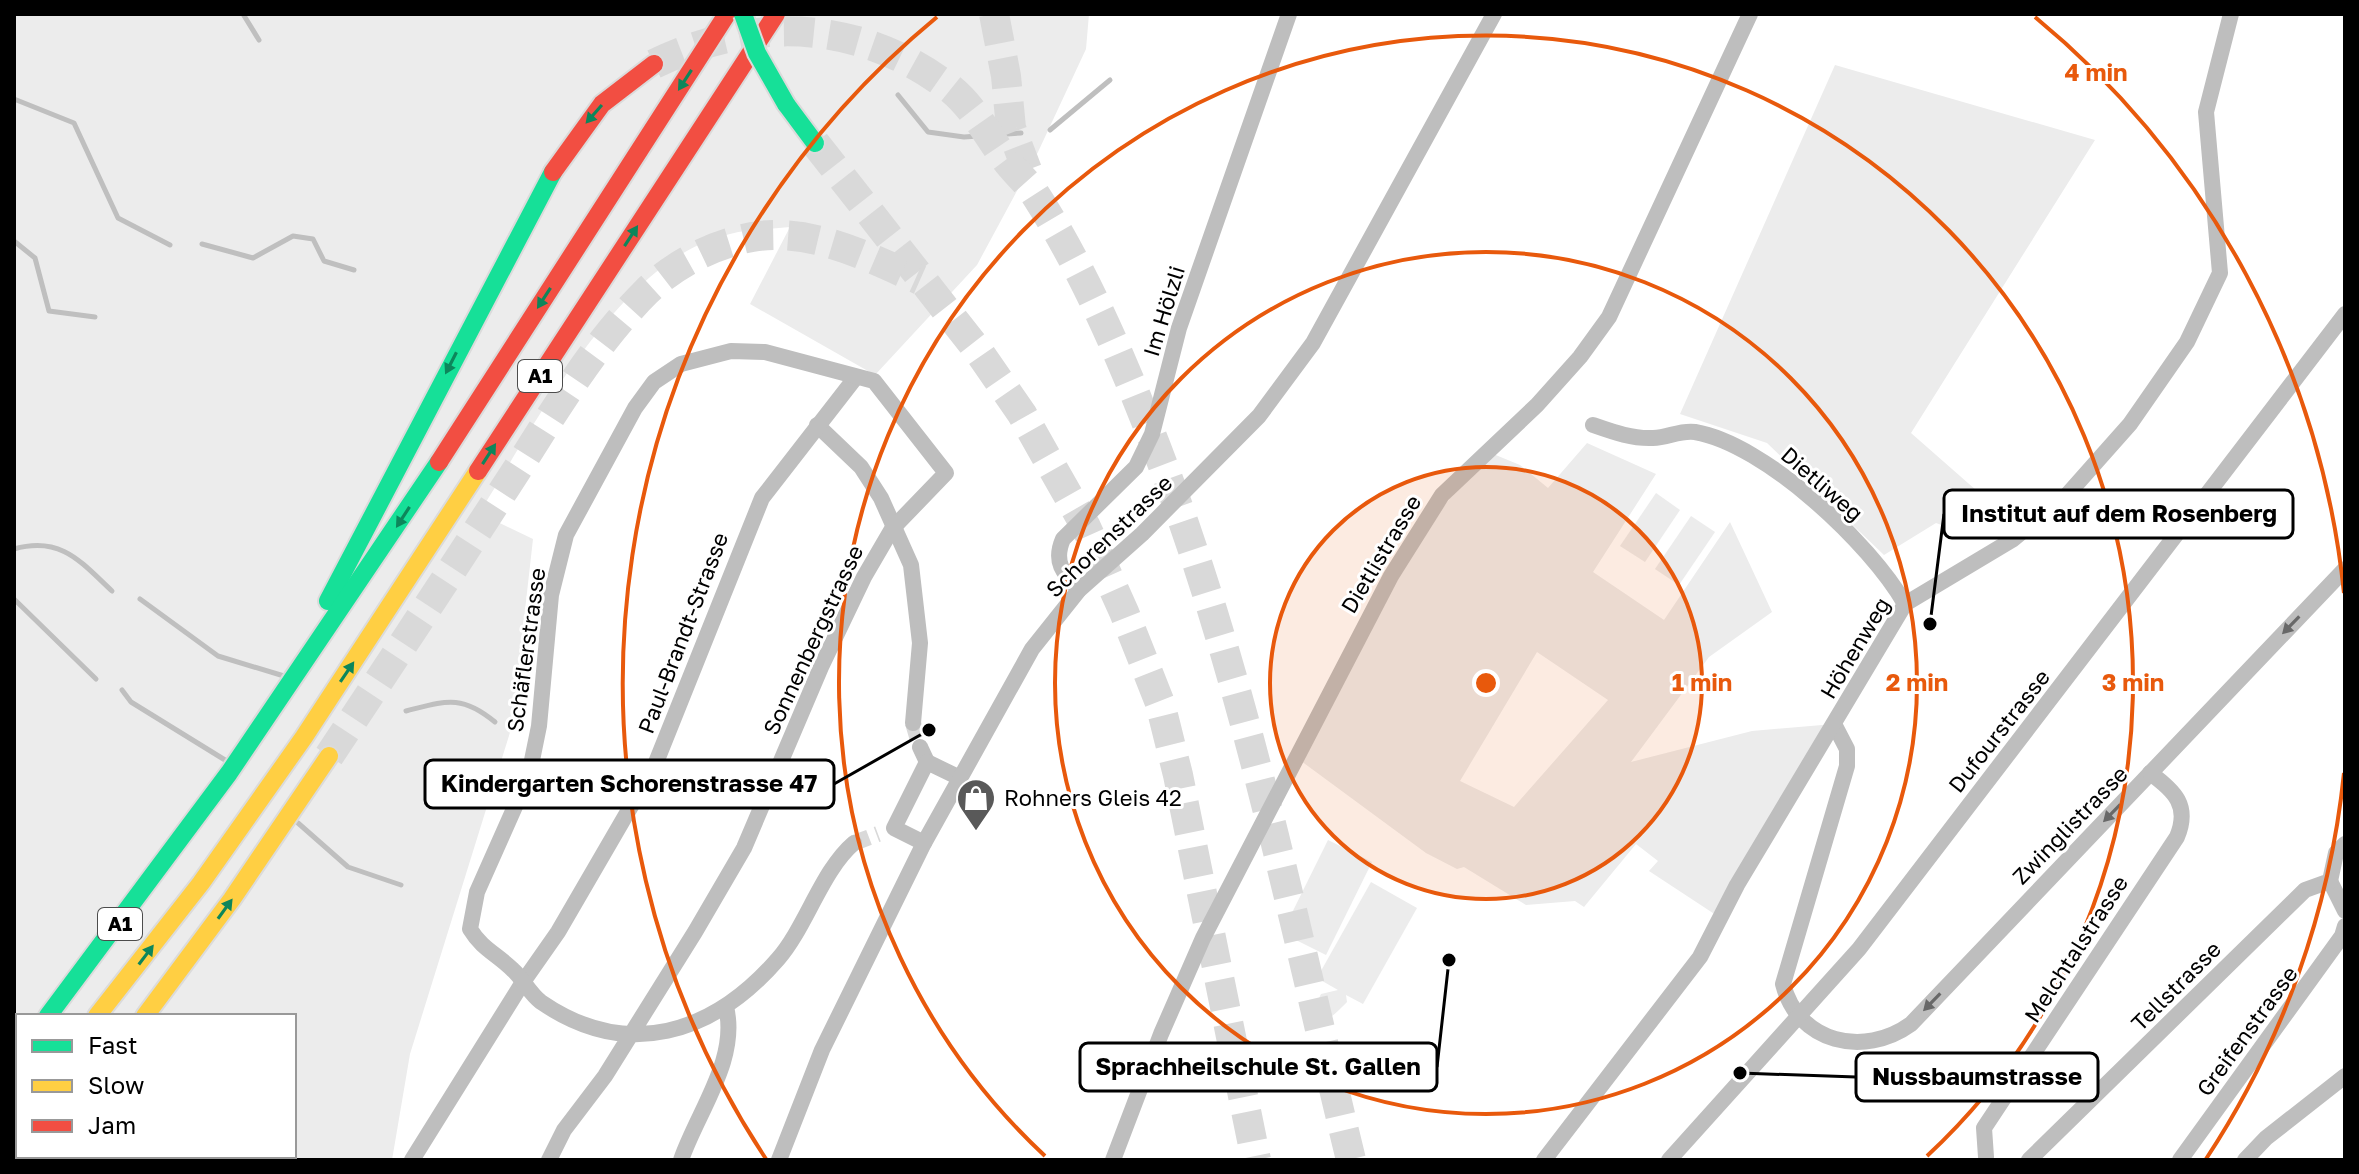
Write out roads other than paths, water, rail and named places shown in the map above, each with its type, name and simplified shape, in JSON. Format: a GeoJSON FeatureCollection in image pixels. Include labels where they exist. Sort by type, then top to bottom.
{"type":"FeatureCollection","features":[{"type":"Feature","properties":{"kind":"highway","name":"A1"},"geometry":{"type":"LineString","coordinates":[[50,1014],[189,830],[727,14]]}},
{"type":"Feature","properties":{"kind":"highway"},"geometry":{"type":"LineString","coordinates":[[743,14],[757,53],[786,104],[815,143]]}},
{"type":"Feature","properties":{"kind":"highway","name":"A1"},"geometry":{"type":"LineString","coordinates":[[99,1014],[201,883],[304,737],[776,14]]}},
{"type":"Feature","properties":{"kind":"highway","name":"A1"},"geometry":{"type":"LineString","coordinates":[[315,639],[562,155],[602,104],[654,64]]}},
{"type":"Feature","properties":{"kind":"highway"},"geometry":{"type":"LineString","coordinates":[[146,1014],[232,899],[329,756]]}},
{"type":"Feature","properties":{"kind":"street","name":"Im Hölzli"},"geometry":{"type":"LineString","coordinates":[[1079,590],[1062,573],[1057,553],[1063,539],[1136,467],[1152,434],[1179,328],[1289,14]]}},
{"type":"Feature","properties":{"kind":"street","name":"Schorenstrasse"},"geometry":{"type":"LineString","coordinates":[[779,1160],[822,1050],[924,843],[1032,649],[1079,590],[1173,504],[1259,416],[1313,343],[1494,14]]}},
{"type":"Feature","properties":{"kind":"street","name":"Dietlistrasse"},"geometry":{"type":"LineString","coordinates":[[1113,1160],[1161,1034],[1203,938],[1383,589],[1442,495],[1537,405],[1580,357],[1609,317],[1750,14]]}},
{"type":"Feature","properties":{"kind":"street","name":"Höhenweg"},"geometry":{"type":"LineString","coordinates":[[1544,1160],[1700,957],[1744,874],[1905,604],[2012,540],[2067,495],[2130,424],[2187,342],[2220,273],[2206,112],[2231,14]]}},
{"type":"Feature","properties":{"kind":"street","name":"Dufourstrasse"},"geometry":{"type":"LineString","coordinates":[[1669,1160],[1799,1020],[1878,925],[2345,314]]}},
{"type":"Feature","properties":{"kind":"street","name":"Schäflerstrasse"},"geometry":{"type":"LineString","coordinates":[[523,982],[513,970],[481,947],[470,929],[477,892],[529,775],[539,726],[551,595],[566,535],[635,408],[654,382],[681,364],[731,351],[765,352],[856,377]]}},
{"type":"Feature","properties":{"kind":"street","name":"Paul-Brandt-Strasse"},"geometry":{"type":"LineString","coordinates":[[412,1160],[590,879],[655,765],[762,498],[856,377]]}},
{"type":"Feature","properties":{"kind":"street","name":"Sonnenbergstrasse"},"geometry":{"type":"LineString","coordinates":[[549,1160],[695,932],[744,848],[821,667],[864,577],[892,529],[946,473],[874,381],[856,377]]}},
{"type":"Feature","properties":{"kind":"street"},"geometry":{"type":"LineString","coordinates":[[817,425],[861,467],[881,498],[892,529],[911,565],[920,643],[913,723]]}},
{"type":"Feature","properties":{"kind":"street","name":"Dietliweg"},"geometry":{"type":"LineString","coordinates":[[1593,425],[1628,437],[1656,438],[1678,431],[1696,432],[1758,458],[1813,499],[1885,572],[1905,604]]}},
{"type":"Feature","properties":{"kind":"street","name":"Zwinglistrasse"},"geometry":{"type":"LineString","coordinates":[[1799,1020],[1817,1031],[1853,1042],[1875,1043],[1894,1036],[1911,1024],[2345,569]]}},
{"type":"Feature","properties":{"kind":"street"},"geometry":{"type":"LineString","coordinates":[[1799,1020],[1788,1006],[1783,984],[1847,766],[1847,749],[1834,724]]}},
{"type":"Feature","properties":{"kind":"street"},"geometry":{"type":"LineString","coordinates":[[924,843],[886,831],[924,754],[958,777]]}},
{"type":"Feature","properties":{"kind":"street","name":"Melchtalstrasse"},"geometry":{"type":"LineString","coordinates":[[1984,1159],[1984,1128],[2184,821],[2182,803],[2171,788],[2150,773]]}},
{"type":"Feature","properties":{"kind":"street"},"geometry":{"type":"LineString","coordinates":[[523,982],[540,1001],[574,1018],[628,1034],[645,1036],[670,1032],[698,1022],[744,994],[779,957],[854,843]]}},
{"type":"Feature","properties":{"kind":"street"},"geometry":{"type":"LineString","coordinates":[[2345,844],[2336,853],[2330,881],[2345,911]]}},
{"type":"Feature","properties":{"kind":"street","name":"Tellstrasse"},"geometry":{"type":"LineString","coordinates":[[2029,1160],[2305,890],[2330,881]]}},
{"type":"Feature","properties":{"kind":"street","name":"Greifenstrasse"},"geometry":{"type":"LineString","coordinates":[[2180,1160],[2342,936],[2345,926]]}},
{"type":"Feature","properties":{"kind":"street"},"geometry":{"type":"LineString","coordinates":[[681,1160],[722,1065],[731,1030],[726,1007]]}},
{"type":"Feature","properties":{"kind":"street"},"geometry":{"type":"LineString","coordinates":[[2245,1160],[2266,1138],[2345,1076]]}},
{"type":"Feature","properties":{"kind":"waterway"},"geometry":{"type":"LineString","coordinates":[[243,14],[259,40]]}},
{"type":"Feature","properties":{"kind":"waterway"},"geometry":{"type":"LineString","coordinates":[[1050,130],[1110,80]]}},
{"type":"Feature","properties":{"kind":"waterway"},"geometry":{"type":"LineString","coordinates":[[898,95],[928,132],[964,137],[1021,133]]}},
{"type":"Feature","properties":{"kind":"waterway"},"geometry":{"type":"LineString","coordinates":[[14,99],[74,123],[118,218],[170,245]]}},
{"type":"Feature","properties":{"kind":"waterway"},"geometry":{"type":"LineString","coordinates":[[202,244],[253,258],[293,236],[313,239],[324,261],[354,270]]}},
{"type":"Feature","properties":{"kind":"waterway"},"geometry":{"type":"LineString","coordinates":[[14,241],[35,258],[49,311],[95,317]]}},
{"type":"Feature","properties":{"kind":"waterway"},"geometry":{"type":"LineString","coordinates":[[14,549],[45,546],[69,554],[112,591]]}},
{"type":"Feature","properties":{"kind":"waterway"},"geometry":{"type":"LineString","coordinates":[[14,599],[96,679]]}},
{"type":"Feature","properties":{"kind":"waterway"},"geometry":{"type":"LineString","coordinates":[[140,599],[218,656],[284,676]]}},
{"type":"Feature","properties":{"kind":"waterway"},"geometry":{"type":"LineString","coordinates":[[122,690],[131,702],[225,760]]}},
{"type":"Feature","properties":{"kind":"waterway"},"geometry":{"type":"LineString","coordinates":[[406,711],[453,702],[472,707],[495,722]]}},
{"type":"Feature","properties":{"kind":"waterway"},"geometry":{"type":"LineString","coordinates":[[298,823],[348,867],[401,885]]}},
{"type":"Feature","properties":{"kind":"waterway"},"geometry":{"type":"LineString","coordinates":[[60,1158],[63,1160]]}},
{"type":"Feature","properties":{"kind":"tunnel"},"geometry":{"type":"LineString","coordinates":[[994,14],[1006,76],[1011,128],[1027,170]]}},
{"type":"Feature","properties":{"kind":"tunnel"},"geometry":{"type":"LineString","coordinates":[[654,64],[691,48],[766,32],[804,32],[841,37],[877,48],[913,64],[956,94],[1035,194],[1087,286],[1116,350],[1188,534],[1242,711],[1351,1160]]}},
{"type":"Feature","properties":{"kind":"tunnel"},"geometry":{"type":"LineString","coordinates":[[815,143],[979,352],[1022,414],[1086,527],[1124,612],[1160,703],[1178,775],[1256,1160]]}},
{"type":"Feature","properties":{"kind":"tunnel"},"geometry":{"type":"LineString","coordinates":[[329,756],[571,386],[625,314],[657,282],[709,250],[738,240],[774,235],[796,236],[839,246],[920,280]]}},
{"type":"Feature","properties":{"kind":"tunnel"},"geometry":{"type":"LineString","coordinates":[[913,723],[920,747]]}},
{"type":"Feature","properties":{"kind":"tunnel"},"geometry":{"type":"LineString","coordinates":[[854,843],[878,834]]}},
{"type":"Feature","properties":{"kind":"place","name":"Institut auf dem Rosenberg"},"geometry":{"type":"Point","coordinates":[1930,624]}},
{"type":"Feature","properties":{"kind":"place","name":"Kindergarten Schorenstrasse 47"},"geometry":{"type":"Point","coordinates":[929,730]}},
{"type":"Feature","properties":{"kind":"place","name":"Rohners Gleis 42"},"geometry":{"type":"Point","coordinates":[976,832]}},
{"type":"Feature","properties":{"kind":"place","name":"Sprachheilschule St. Gallen"},"geometry":{"type":"Point","coordinates":[1449,960]}},
{"type":"Feature","properties":{"kind":"place","name":"Nussbaumstrasse"},"geometry":{"type":"Point","coordinates":[1740,1073]}}]}
